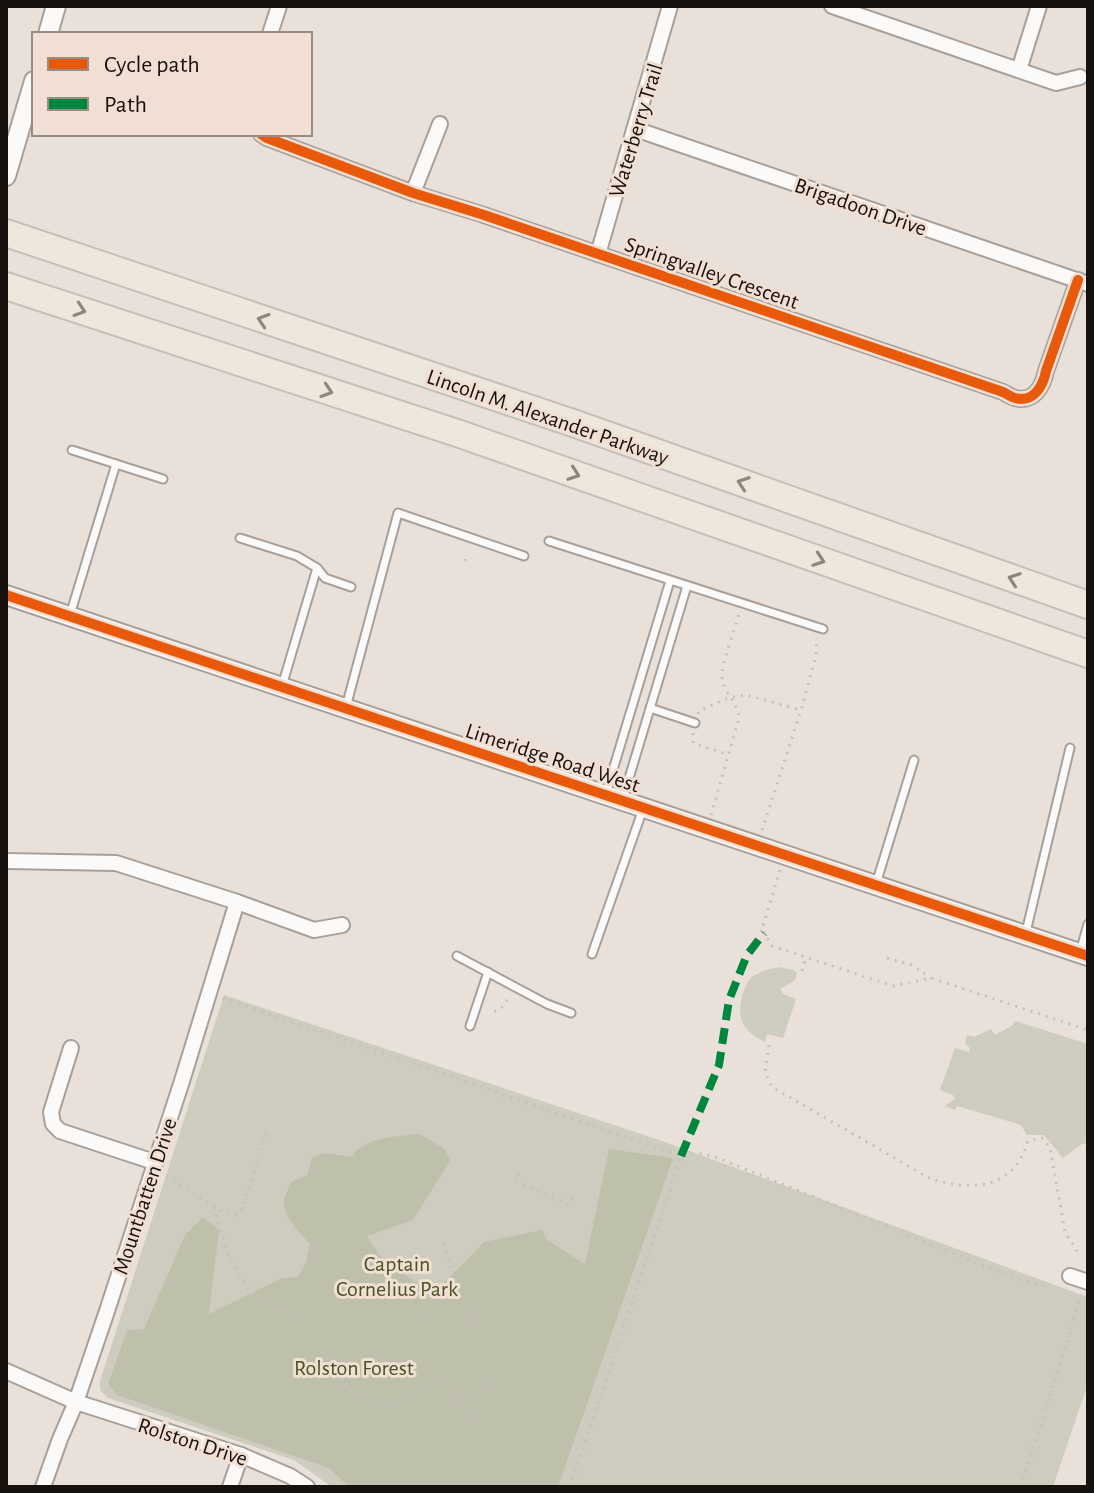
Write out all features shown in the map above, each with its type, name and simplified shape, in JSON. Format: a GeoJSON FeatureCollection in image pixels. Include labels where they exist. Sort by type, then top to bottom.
{"type":"FeatureCollection","features":[{"type":"Feature","properties":{"kind":"highway","name":"Lincoln M. Alexander Parkway"},"geometry":{"type":"LineString","coordinates":[[6,233],[573,423],[1088,605]]}},
{"type":"Feature","properties":{"kind":"highway","name":"Lincoln M. Alexander Parkway"},"geometry":{"type":"LineString","coordinates":[[6,286],[460,434],[1088,654]]}},
{"type":"Feature","properties":{"kind":"street"},"geometry":{"type":"LineString","coordinates":[[49,32],[56,6]]}},
{"type":"Feature","properties":{"kind":"street"},"geometry":{"type":"LineString","coordinates":[[271,32],[279,6]]}},
{"type":"Feature","properties":{"kind":"street","name":"Waterberry Trail"},"geometry":{"type":"LineString","coordinates":[[598,254],[670,6]]}},
{"type":"Feature","properties":{"kind":"street"},"geometry":{"type":"LineString","coordinates":[[832,6],[1056,83],[1080,77]]}},
{"type":"Feature","properties":{"kind":"street"},"geometry":{"type":"LineString","coordinates":[[1019,70],[1039,6]]}},
{"type":"Feature","properties":{"kind":"street"},"geometry":{"type":"LineString","coordinates":[[6,176],[32,88]]}},
{"type":"Feature","properties":{"kind":"street"},"geometry":{"type":"LineString","coordinates":[[413,193],[440,124]]}},
{"type":"Feature","properties":{"kind":"street","name":"Brigadoon Drive"},"geometry":{"type":"LineString","coordinates":[[635,129],[1083,282]]}},
{"type":"Feature","properties":{"kind":"street","name":"Springvalley Crescent"},"geometry":{"type":"LineString","coordinates":[[264,136],[413,193],[1014,398],[1027,398],[1044,383],[1046,371],[1083,282]]}},
{"type":"Feature","properties":{"kind":"street","name":"Limeridge Road West"},"geometry":{"type":"LineString","coordinates":[[6,595],[1084,955]]}},
{"type":"Feature","properties":{"kind":"street"},"geometry":{"type":"LineString","coordinates":[[6,861],[116,863],[314,930],[342,925]]}},
{"type":"Feature","properties":{"kind":"street","name":"Mountbatten Drive"},"geometry":{"type":"LineString","coordinates":[[43,1487],[76,1402],[237,902]]}},
{"type":"Feature","properties":{"kind":"street"},"geometry":{"type":"LineString","coordinates":[[71,1048],[51,1112],[53,1124],[60,1131],[153,1165]]}},
{"type":"Feature","properties":{"kind":"street"},"geometry":{"type":"LineString","coordinates":[[1070,1276],[1088,1282]]}},
{"type":"Feature","properties":{"kind":"street","name":"Rolston Drive"},"geometry":{"type":"LineString","coordinates":[[6,1371],[76,1402],[241,1455],[290,1476],[307,1487]]}},
{"type":"Feature","properties":{"kind":"street"},"geometry":{"type":"LineString","coordinates":[[230,1487],[241,1455]]}},
{"type":"Feature","properties":{"kind":"lane"},"geometry":{"type":"LineString","coordinates":[[72,450],[163,479]]}},
{"type":"Feature","properties":{"kind":"lane"},"geometry":{"type":"LineString","coordinates":[[70,617],[116,464]]}},
{"type":"Feature","properties":{"kind":"lane"},"geometry":{"type":"LineString","coordinates":[[345,709],[398,513],[524,556]]}},
{"type":"Feature","properties":{"kind":"lane"},"geometry":{"type":"LineString","coordinates":[[240,538],[297,556],[317,568],[325,578],[351,587]]}},
{"type":"Feature","properties":{"kind":"lane"},"geometry":{"type":"LineString","coordinates":[[549,541],[823,629]]}},
{"type":"Feature","properties":{"kind":"lane"},"geometry":{"type":"LineString","coordinates":[[281,687],[317,568]]}},
{"type":"Feature","properties":{"kind":"lane"},"geometry":{"type":"LineString","coordinates":[[614,798],[670,581]]}},
{"type":"Feature","properties":{"kind":"lane"},"geometry":{"type":"LineString","coordinates":[[614,798],[650,708],[687,586]]}},
{"type":"Feature","properties":{"kind":"lane"},"geometry":{"type":"LineString","coordinates":[[650,708],[695,723]]}},
{"type":"Feature","properties":{"kind":"lane"},"geometry":{"type":"LineString","coordinates":[[1025,935],[1070,748]]}},
{"type":"Feature","properties":{"kind":"lane"},"geometry":{"type":"LineString","coordinates":[[876,885],[914,760]]}},
{"type":"Feature","properties":{"kind":"lane"},"geometry":{"type":"LineString","coordinates":[[592,954],[643,808]]}},
{"type":"Feature","properties":{"kind":"lane"},"geometry":{"type":"LineString","coordinates":[[1084,955],[1088,924]]}},
{"type":"Feature","properties":{"kind":"lane"},"geometry":{"type":"LineString","coordinates":[[457,956],[547,1004],[571,1013]]}},
{"type":"Feature","properties":{"kind":"lane"},"geometry":{"type":"LineString","coordinates":[[470,1026],[488,972]]}},
{"type":"Feature","properties":{"kind":"path"},"geometry":{"type":"LineString","coordinates":[[707,829],[739,718],[739,711],[728,698],[721,676],[742,603]]}},
{"type":"Feature","properties":{"kind":"path"},"geometry":{"type":"LineString","coordinates":[[757,845],[801,710],[816,656],[817,633],[823,629]]}},
{"type":"Feature","properties":{"kind":"path"},"geometry":{"type":"LineString","coordinates":[[729,755],[693,743],[699,711],[728,698],[746,695],[801,710]]}},
{"type":"Feature","properties":{"kind":"path"},"geometry":{"type":"LineString","coordinates":[[785,855],[764,918],[764,933],[772,946],[893,986],[931,978]]}},
{"type":"Feature","properties":{"kind":"path"},"geometry":{"type":"LineString","coordinates":[[802,971],[806,957]]}},
{"type":"Feature","properties":{"kind":"path"},"geometry":{"type":"LineString","coordinates":[[887,958],[912,965],[931,978],[1088,1030]]}},
{"type":"Feature","properties":{"kind":"path"},"geometry":{"type":"LineString","coordinates":[[494,1011],[504,1006],[514,986]]}},
{"type":"Feature","properties":{"kind":"path"},"geometry":{"type":"LineString","coordinates":[[209,993],[681,1156],[699,1153],[718,1158],[1005,1274],[1040,1286],[1050,1285]]}},
{"type":"Feature","properties":{"kind":"path"},"geometry":{"type":"LineString","coordinates":[[769,1045],[765,1072],[772,1087],[931,1179],[954,1186],[978,1186],[1001,1179],[1014,1170],[1024,1157],[1028,1141],[1042,1138],[1050,1147],[1065,1232],[1078,1255]]}},
{"type":"Feature","properties":{"kind":"path"},"geometry":{"type":"LineString","coordinates":[[153,1165],[214,1207],[238,1215],[268,1129]]}},
{"type":"Feature","properties":{"kind":"path"},"geometry":{"type":"LineString","coordinates":[[570,1487],[681,1156]]}},
{"type":"Feature","properties":{"kind":"path"},"geometry":{"type":"LineString","coordinates":[[518,1174],[515,1181],[552,1198],[569,1205],[573,1198]]}},
{"type":"Feature","properties":{"kind":"path"},"geometry":{"type":"LineString","coordinates":[[552,1198],[555,1191]]}},
{"type":"Feature","properties":{"kind":"path"},"geometry":{"type":"LineString","coordinates":[[214,1207],[225,1248],[257,1301],[295,1312],[351,1390],[369,1402],[391,1404],[410,1398],[427,1378],[445,1377],[451,1383],[470,1425],[473,1487]]}},
{"type":"Feature","properties":{"kind":"path"},"geometry":{"type":"LineString","coordinates":[[342,1378],[388,1350],[451,1287],[454,1280],[444,1243]]}},
{"type":"Feature","properties":{"kind":"path"},"geometry":{"type":"LineString","coordinates":[[451,1287],[458,1291],[474,1317],[492,1394],[491,1404],[479,1412],[470,1425]]}},
{"type":"Feature","properties":{"kind":"path"},"geometry":{"type":"LineString","coordinates":[[1021,1487],[1081,1297]]}},
{"type":"Feature","properties":{"kind":"path"},"geometry":{"type":"LineString","coordinates":[[460,1400],[489,1384]]}},
{"type":"Feature","properties":{"kind":"green space"},"geometry":{"type":"Polygon","coordinates":[[[779,967],[797,973],[795,980],[780,989],[783,994],[796,999],[783,1038],[767,1034],[765,1042],[743,1024],[740,1005],[750,979],[779,967]]]}},
{"type":"Feature","properties":{"kind":"green space","name":"Captain Cornelius Park"},"geometry":{"type":"Polygon","coordinates":[[[224,995],[662,1141],[1088,1297],[1088,1383],[1053,1487],[332,1487],[294,1460],[108,1398],[100,1390],[100,1381],[224,995]]]}},
{"type":"Feature","properties":{"kind":"green space"},"geometry":{"type":"Polygon","coordinates":[[[1015,1021],[1088,1044],[1088,1143],[1063,1158],[1044,1135],[1027,1135],[1021,1125],[957,1106],[955,1110],[945,1106],[955,1099],[953,1095],[940,1090],[955,1048],[969,1052],[970,1048],[965,1044],[967,1035],[974,1037],[991,1029],[995,1035],[1015,1021]]]}},
{"type":"Feature","properties":{"kind":"green space","name":"Rolston Forest"},"geometry":{"type":"Polygon","coordinates":[[[419,1134],[445,1149],[450,1161],[413,1220],[367,1236],[381,1257],[433,1294],[484,1242],[542,1230],[547,1240],[585,1264],[609,1149],[673,1158],[558,1487],[349,1487],[329,1468],[117,1395],[108,1384],[127,1330],[144,1329],[185,1235],[203,1217],[219,1230],[209,1314],[282,1278],[298,1277],[310,1244],[289,1218],[284,1200],[291,1182],[307,1175],[312,1158],[324,1153],[352,1157],[357,1150],[373,1141],[419,1134]]]}},
{"type":"Feature","properties":{"kind":"marked path"},"geometry":{"type":"LineString","coordinates":[[681,1156],[719,1065],[729,1000],[747,955],[764,933]]}},
{"type":"Feature","properties":{"kind":"cycle path"},"geometry":{"type":"LineString","coordinates":[[264,136],[413,193],[1015,398],[1032,396],[1040,387],[1078,280]]}},
{"type":"Feature","properties":{"kind":"cycle path"},"geometry":{"type":"LineString","coordinates":[[6,595],[1088,956]]}}]}
